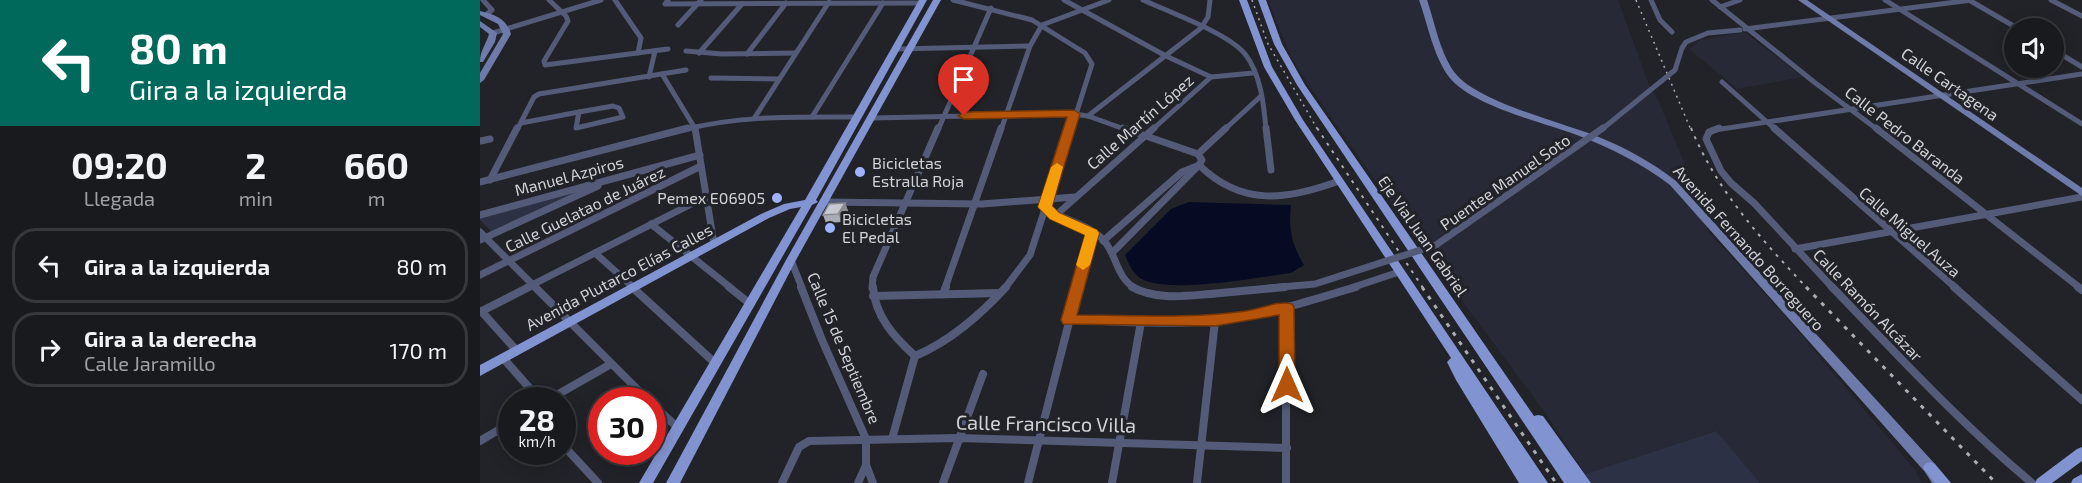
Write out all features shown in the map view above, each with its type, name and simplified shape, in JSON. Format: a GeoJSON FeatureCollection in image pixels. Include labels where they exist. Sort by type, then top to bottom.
{"type":"FeatureCollection","features":[{"type":"Feature","properties":{"kind":"main road"},"geometry":{"type":"LineString","coordinates":[[673,483],[791,260],[937,0]]}},
{"type":"Feature","properties":{"kind":"main road"},"geometry":{"type":"LineString","coordinates":[[1243,0],[1258,45],[1273,76],[1339,181],[1541,483]]}},
{"type":"Feature","properties":{"kind":"main road","name":"Eje Vial Juan Gabriel"},"geometry":{"type":"LineString","coordinates":[[1262,0],[1278,44],[1301,85],[1572,483]]}},
{"type":"Feature","properties":{"kind":"main road","name":"Avenida Fernando Borreguero"},"geometry":{"type":"LineString","coordinates":[[1423,0],[1449,71],[1464,86],[1496,103],[1614,146],[1657,170],[1684,194],[1930,468],[1940,483]]}},
{"type":"Feature","properties":{"kind":"main road","name":"Calle Cartagena"},"geometry":{"type":"LineString","coordinates":[[1802,0],[2082,195]]}},
{"type":"Feature","properties":{"kind":"main road"},"geometry":{"type":"LineString","coordinates":[[646,483],[922,2]]}},
{"type":"Feature","properties":{"kind":"main road"},"geometry":{"type":"LineString","coordinates":[[480,81],[506,38],[507,29],[483,14]]}},
{"type":"Feature","properties":{"kind":"main road"},"geometry":{"type":"LineString","coordinates":[[480,23],[493,33],[491,42],[480,60]]}},
{"type":"Feature","properties":{"kind":"main road","name":"Avenida Plutarco Elías Calles"},"geometry":{"type":"LineString","coordinates":[[480,371],[775,211],[808,202],[825,202]]}},
{"type":"Feature","properties":{"kind":"main road"},"geometry":{"type":"LineString","coordinates":[[1444,339],[1460,377],[1526,483]]}},
{"type":"Feature","properties":{"kind":"main road"},"geometry":{"type":"LineString","coordinates":[[1486,358],[1516,388],[1584,483]]}},
{"type":"Feature","properties":{"kind":"main road"},"geometry":{"type":"LineString","coordinates":[[2042,483],[2082,453]]}},
{"type":"Feature","properties":{"kind":"main road"},"geometry":{"type":"LineString","coordinates":[[2078,483],[2082,480]]}},
{"type":"Feature","properties":{"kind":"street"},"geometry":{"type":"LineString","coordinates":[[483,0],[492,10],[483,14]]}},
{"type":"Feature","properties":{"kind":"street"},"geometry":{"type":"LineString","coordinates":[[549,0],[568,18],[567,24],[544,61],[545,64],[668,49]]}},
{"type":"Feature","properties":{"kind":"street"},"geometry":{"type":"LineString","coordinates":[[493,33],[601,0]]}},
{"type":"Feature","properties":{"kind":"street"},"geometry":{"type":"LineString","coordinates":[[615,0],[641,38],[638,53]]}},
{"type":"Feature","properties":{"kind":"street"},"geometry":{"type":"LineString","coordinates":[[678,25],[701,0]]}},
{"type":"Feature","properties":{"kind":"street"},"geometry":{"type":"LineString","coordinates":[[915,356],[935,349],[948,340],[1021,272],[1026,264],[1092,64],[1090,58],[1042,25],[1023,16],[953,0]]}},
{"type":"Feature","properties":{"kind":"street"},"geometry":{"type":"LineString","coordinates":[[1064,0],[1166,56],[1211,77]]}},
{"type":"Feature","properties":{"kind":"street"},"geometry":{"type":"LineString","coordinates":[[943,294],[1030,46],[1042,25],[1109,0]]}},
{"type":"Feature","properties":{"kind":"street"},"geometry":{"type":"LineString","coordinates":[[1143,0],[1201,28],[1242,52],[1261,96],[1271,170]]}},
{"type":"Feature","properties":{"kind":"street"},"geometry":{"type":"LineString","coordinates":[[1088,116],[1201,28],[1208,17],[1210,2],[1204,0]]}},
{"type":"Feature","properties":{"kind":"street"},"geometry":{"type":"LineString","coordinates":[[1651,0],[1660,20],[1672,32]]}},
{"type":"Feature","properties":{"kind":"street","name":"Calle Pedro Baranda"},"geometry":{"type":"LineString","coordinates":[[1712,0],[1744,29],[2082,290]]}},
{"type":"Feature","properties":{"kind":"street"},"geometry":{"type":"LineString","coordinates":[[1720,7],[1740,0]]}},
{"type":"Feature","properties":{"kind":"street"},"geometry":{"type":"LineString","coordinates":[[1885,0],[2082,124]]}},
{"type":"Feature","properties":{"kind":"street"},"geometry":{"type":"LineString","coordinates":[[1744,29],[1970,0],[2004,20]]}},
{"type":"Feature","properties":{"kind":"street"},"geometry":{"type":"LineString","coordinates":[[2051,0],[2082,16]]}},
{"type":"Feature","properties":{"kind":"street"},"geometry":{"type":"LineString","coordinates":[[667,2],[696,5],[743,2],[922,2]]}},
{"type":"Feature","properties":{"kind":"street"},"geometry":{"type":"LineString","coordinates":[[699,53],[743,2]]}},
{"type":"Feature","properties":{"kind":"street"},"geometry":{"type":"LineString","coordinates":[[747,54],[787,2]]}},
{"type":"Feature","properties":{"kind":"street"},"geometry":{"type":"LineString","coordinates":[[755,117],[829,2]]}},
{"type":"Feature","properties":{"kind":"street"},"geometry":{"type":"LineString","coordinates":[[812,117],[883,3]]}},
{"type":"Feature","properties":{"kind":"street"},"geometry":{"type":"LineString","coordinates":[[915,356],[890,331],[873,296],[873,277],[991,8]]}},
{"type":"Feature","properties":{"kind":"street","name":"Puentee Manuel Soto"},"geometry":{"type":"LineString","coordinates":[[1113,252],[1123,279],[1146,293],[1159,296],[1210,294],[1315,284],[1436,245],[1591,138],[1677,69],[1682,50],[1692,39],[1744,29]]}},
{"type":"Feature","properties":{"kind":"street"},"geometry":{"type":"LineString","coordinates":[[896,49],[1030,46]]}},
{"type":"Feature","properties":{"kind":"street"},"geometry":{"type":"LineString","coordinates":[[649,76],[655,51]]}},
{"type":"Feature","properties":{"kind":"street"},"geometry":{"type":"LineString","coordinates":[[686,51],[747,54],[796,53]]}},
{"type":"Feature","properties":{"kind":"street"},"geometry":{"type":"LineString","coordinates":[[2064,56],[2082,67]]}},
{"type":"Feature","properties":{"kind":"street"},"geometry":{"type":"LineString","coordinates":[[490,180],[534,97],[539,94],[686,70]]}},
{"type":"Feature","properties":{"kind":"street","name":"Calle Martín López"},"geometry":{"type":"LineString","coordinates":[[1055,216],[1211,77],[1253,73]]}},
{"type":"Feature","properties":{"kind":"street"},"geometry":{"type":"LineString","coordinates":[[662,74],[695,126],[714,244]]}},
{"type":"Feature","properties":{"kind":"street"},"geometry":{"type":"LineString","coordinates":[[1764,121],[2082,74]]}},
{"type":"Feature","properties":{"kind":"street"},"geometry":{"type":"LineString","coordinates":[[711,78],[779,79]]}},
{"type":"Feature","properties":{"kind":"street","name":"Calle Miguel Auza"},"geometry":{"type":"LineString","coordinates":[[1722,82],[2082,400]]}},
{"type":"Feature","properties":{"kind":"street"},"geometry":{"type":"LineString","coordinates":[[1198,154],[1261,96]]}},
{"type":"Feature","properties":{"kind":"street"},"geometry":{"type":"LineString","coordinates":[[521,123],[579,112],[615,106],[619,108],[623,117],[576,128],[579,112]]}},
{"type":"Feature","properties":{"kind":"street"},"geometry":{"type":"LineString","coordinates":[[872,118],[1074,114],[1088,116],[1198,154],[1202,159],[1199,165],[1113,252],[1092,233],[1055,216],[1045,204]]}},
{"type":"Feature","properties":{"kind":"street"},"geometry":{"type":"LineString","coordinates":[[480,182],[727,119],[857,117]]}},
{"type":"Feature","properties":{"kind":"street","name":"Calle Ramón Alcázar"},"geometry":{"type":"LineString","coordinates":[[1764,121],[1709,132],[1706,139],[1725,177],[1754,203],[1795,249],[1947,406],[2032,483]]}},
{"type":"Feature","properties":{"kind":"street"},"geometry":{"type":"LineString","coordinates":[[480,141],[490,139]]}},
{"type":"Feature","properties":{"kind":"street","name":"Manuel Azpiros"},"geometry":{"type":"LineString","coordinates":[[480,215],[700,155]]}},
{"type":"Feature","properties":{"kind":"street"},"geometry":{"type":"LineString","coordinates":[[1199,165],[1208,177],[1217,183],[1251,196],[1267,198],[1303,194],[1339,181]]}},
{"type":"Feature","properties":{"kind":"street"},"geometry":{"type":"LineString","coordinates":[[1103,241],[1182,172],[1199,165]]}},
{"type":"Feature","properties":{"kind":"street","name":"Calle Guelatao de Juárez"},"geometry":{"type":"LineString","coordinates":[[480,275],[701,166]]}},
{"type":"Feature","properties":{"kind":"street"},"geometry":{"type":"LineString","coordinates":[[616,178],[482,236],[635,387]]}},
{"type":"Feature","properties":{"kind":"street"},"geometry":{"type":"LineString","coordinates":[[1795,249],[2082,195]]}},
{"type":"Feature","properties":{"kind":"street"},"geometry":{"type":"LineString","coordinates":[[517,351],[481,311],[705,196]]}},
{"type":"Feature","properties":{"kind":"street"},"geometry":{"type":"LineString","coordinates":[[825,202],[1045,204],[1075,197]]}},
{"type":"Feature","properties":{"kind":"street"},"geometry":{"type":"LineString","coordinates":[[651,224],[749,303]]}},
{"type":"Feature","properties":{"kind":"street"},"geometry":{"type":"LineString","coordinates":[[1028,483],[1092,233]]}},
{"type":"Feature","properties":{"kind":"street"},"geometry":{"type":"LineString","coordinates":[[595,253],[715,363]]}},
{"type":"Feature","properties":{"kind":"street","name":"Calle 15 de Septiembre"},"geometry":{"type":"LineString","coordinates":[[791,260],[822,340],[866,439],[866,465],[873,483]]}},
{"type":"Feature","properties":{"kind":"street"},"geometry":{"type":"LineString","coordinates":[[1068,320],[1215,321],[1256,315],[1376,281],[1399,272]]}},
{"type":"Feature","properties":{"kind":"street"},"geometry":{"type":"LineString","coordinates":[[873,296],[999,293]]}},
{"type":"Feature","properties":{"kind":"street"},"geometry":{"type":"LineString","coordinates":[[1286,307],[1286,483]]}},
{"type":"Feature","properties":{"kind":"street"},"geometry":{"type":"LineString","coordinates":[[1197,483],[1215,321]]}},
{"type":"Feature","properties":{"kind":"street"},"geometry":{"type":"LineString","coordinates":[[1112,483],[1141,322]]}},
{"type":"Feature","properties":{"kind":"street"},"geometry":{"type":"LineString","coordinates":[[892,439],[915,356]]}},
{"type":"Feature","properties":{"kind":"street"},"geometry":{"type":"LineString","coordinates":[[503,358],[529,387]]}},
{"type":"Feature","properties":{"kind":"street"},"geometry":{"type":"LineString","coordinates":[[571,387],[611,364]]}},
{"type":"Feature","properties":{"kind":"street"},"geometry":{"type":"LineString","coordinates":[[943,483],[983,374]]}},
{"type":"Feature","properties":{"kind":"street"},"geometry":{"type":"LineString","coordinates":[[666,417],[677,427]]}},
{"type":"Feature","properties":{"kind":"street"},"geometry":{"type":"LineString","coordinates":[[480,441],[498,431]]}},
{"type":"Feature","properties":{"kind":"street","name":"Calle Francisco Villa"},"geometry":{"type":"LineString","coordinates":[[782,483],[799,447],[805,442],[958,438],[1287,448]]}},
{"type":"Feature","properties":{"kind":"street"},"geometry":{"type":"LineString","coordinates":[[576,459],[598,483]]}},
{"type":"Feature","properties":{"kind":"street"},"geometry":{"type":"LineString","coordinates":[[858,483],[866,465]]}},
{"type":"Feature","properties":{"kind":"shaded area"},"geometry":{"type":"Polygon","coordinates":[[[1268,0],[1618,0],[1649,85],[1658,100],[1692,181],[1722,219],[1706,229],[1786,317],[1916,471],[1921,483],[1760,483],[1715,431],[1585,474],[1544,411],[1430,258],[1309,86],[1290,55],[1268,0]]]}},
{"type":"Feature","properties":{"kind":"shaded area"},"geometry":{"type":"Polygon","coordinates":[[[1744,32],[1803,77],[1737,89],[1689,49],[1700,40],[1744,32]]]}},
{"type":"Feature","properties":{"kind":"shaded area"},"geometry":{"type":"Polygon","coordinates":[[[586,189],[492,232],[480,220],[480,218],[586,189]]]}},
{"type":"Feature","properties":{"kind":"shaded area"},"geometry":{"type":"Polygon","coordinates":[[[1189,202],[1291,205],[1292,236],[1296,251],[1304,265],[1291,273],[1190,285],[1152,283],[1140,278],[1125,255],[1171,209],[1189,202]]]}},
{"type":"Feature","properties":{"kind":"shaded area"},"geometry":{"type":"Polygon","coordinates":[[[1716,431],[1760,483],[1591,483],[1585,474],[1716,431]]]}},
{"type":"Feature","properties":{"kind":"building"},"geometry":{"type":"Polygon","coordinates":[[[845,203],[838,214],[823,215],[829,204],[845,203]]]}},
{"type":"Feature","properties":{"kind":"railway"},"geometry":{"type":"LineString","coordinates":[[1252,0],[1268,44],[1318,130]]}},
{"type":"Feature","properties":{"kind":"railway"},"geometry":{"type":"LineString","coordinates":[[1636,0],[1691,130]]}},
{"type":"Feature","properties":{"kind":"railway"},"geometry":{"type":"LineString","coordinates":[[1317,128],[1423,288]]}},
{"type":"Feature","properties":{"kind":"railway"},"geometry":{"type":"LineString","coordinates":[[1691,128],[1727,193],[1757,232],[1807,288]]}},
{"type":"Feature","properties":{"kind":"railway"},"geometry":{"type":"LineString","coordinates":[[1422,287],[1556,483]]}},
{"type":"Feature","properties":{"kind":"railway"},"geometry":{"type":"LineString","coordinates":[[1806,287],[1996,483]]}},
{"type":"Feature","properties":{"kind":"slow traffic"},"geometry":{"type":"LineString","coordinates":[[1057,167],[1045,207],[1055,216],[1092,233],[1083,265]]}},
{"type":"Feature","properties":{"kind":"place","name":"Bicicletas Estralla Roja"},"geometry":{"type":"Point","coordinates":[860,172]}},
{"type":"Feature","properties":{"kind":"place","name":"Pemex E06905"},"geometry":{"type":"Point","coordinates":[777,198]}},
{"type":"Feature","properties":{"kind":"place","name":"Bicicletas El Pedal"},"geometry":{"type":"Point","coordinates":[830,228]}},
{"type":"Feature","properties":{"kind":"route"},"geometry":{"type":"LineString","coordinates":[[964,116],[1074,114],[1045,207],[1055,216],[1092,233],[1068,320],[1215,321],[1256,315],[1286,307],[1287,385]]}}]}
